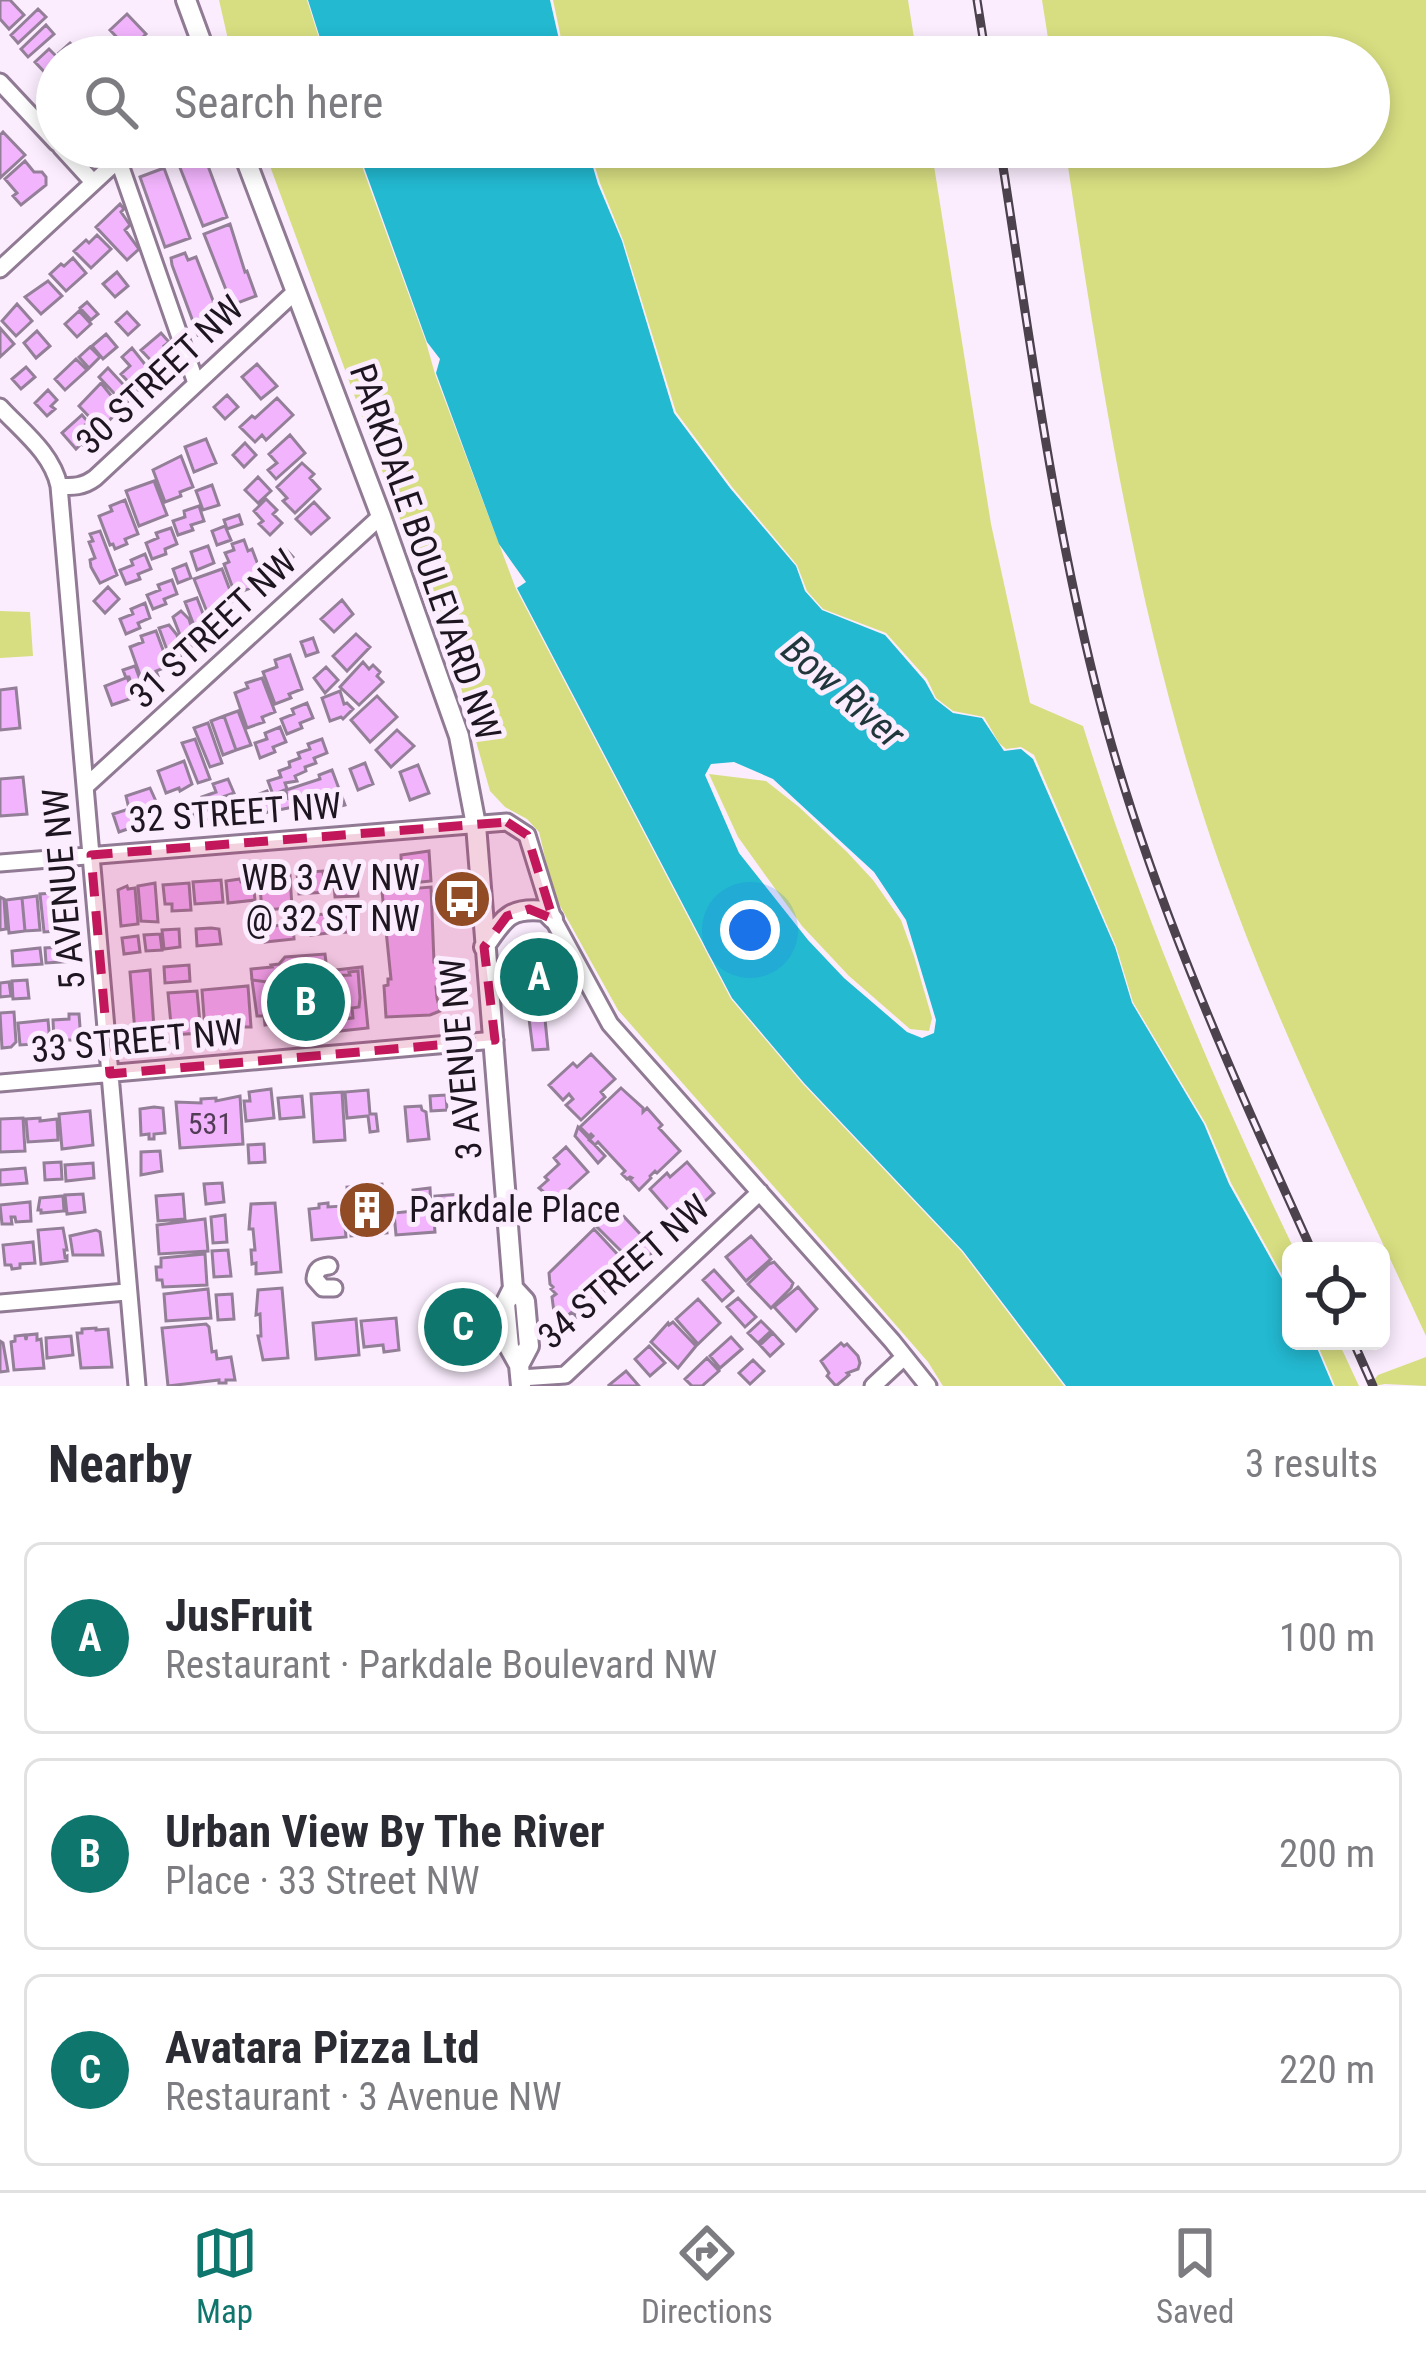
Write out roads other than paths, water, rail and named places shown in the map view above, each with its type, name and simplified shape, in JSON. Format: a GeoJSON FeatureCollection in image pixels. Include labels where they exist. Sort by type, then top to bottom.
{"type":"FeatureCollection","features":[{"type":"Feature","properties":{"kind":"main road"},"geometry":{"type":"LineString","coordinates":[[186,0],[199,36]]}},
{"type":"Feature","properties":{"kind":"main road","name":"PARKDALE BOULEVARD NW"},"geometry":{"type":"LineString","coordinates":[[249,168],[459,736],[476,825]]}},
{"type":"Feature","properties":{"kind":"main road","name":"3 AVENUE NW"},"geometry":{"type":"LineString","coordinates":[[476,825],[513,1288],[525,1300],[529,1346],[520,1377]]}},
{"type":"Feature","properties":{"kind":"main road"},"geometry":{"type":"LineString","coordinates":[[484,947],[517,910],[544,911],[553,919]]}},
{"type":"Feature","properties":{"kind":"street"},"geometry":{"type":"LineString","coordinates":[[0,82],[36,120]]}},
{"type":"Feature","properties":{"kind":"street"},"geometry":{"type":"LineString","coordinates":[[80,168],[93,182]]}},
{"type":"Feature","properties":{"kind":"street"},"geometry":{"type":"LineString","coordinates":[[0,268],[108,168]]}},
{"type":"Feature","properties":{"kind":"street"},"geometry":{"type":"LineString","coordinates":[[121,168],[196,383]]}},
{"type":"Feature","properties":{"kind":"street","name":"30 STREET NW"},"geometry":{"type":"LineString","coordinates":[[59,486],[87,484],[296,291]]}},
{"type":"Feature","properties":{"kind":"street","name":"5 AVENUE NW"},"geometry":{"type":"LineString","coordinates":[[0,407],[49,458],[59,486],[136,1386]]}},
{"type":"Feature","properties":{"kind":"street","name":"31 STREET NW"},"geometry":{"type":"LineString","coordinates":[[86,786],[381,516]]}},
{"type":"Feature","properties":{"kind":"street"},"geometry":{"type":"LineString","coordinates":[[476,825],[508,822],[527,835],[553,919],[610,1024],[928,1386]]}},
{"type":"Feature","properties":{"kind":"street","name":"32 STREET NW"},"geometry":{"type":"LineString","coordinates":[[0,863],[476,825]]}},
{"type":"Feature","properties":{"kind":"street","name":"33 STREET NW"},"geometry":{"type":"LineString","coordinates":[[0,1083],[495,1040]]}},
{"type":"Feature","properties":{"kind":"street","name":"34 STREET NW"},"geometry":{"type":"LineString","coordinates":[[520,1377],[565,1375],[760,1192]]}},
{"type":"Feature","properties":{"kind":"street"},"geometry":{"type":"LineString","coordinates":[[329,1266],[320,1267],[315,1279],[322,1288],[334,1288]]}},
{"type":"Feature","properties":{"kind":"street"},"geometry":{"type":"LineString","coordinates":[[0,1303],[127,1292]]}},
{"type":"Feature","properties":{"kind":"street"},"geometry":{"type":"LineString","coordinates":[[873,1386],[904,1357]]}},
{"type":"Feature","properties":{"kind":"water"},"geometry":{"type":"Polygon","coordinates":[[[308,0],[550,0],[558,36],[319,36],[308,0]]]}},
{"type":"Feature","properties":{"kind":"water","name":"Bow River"},"geometry":{"type":"Polygon","coordinates":[[[364,168],[593,168],[622,241],[674,413],[796,566],[805,591],[822,610],[885,635],[935,699],[953,713],[982,718],[1004,751],[1021,749],[1033,759],[1115,947],[1132,1003],[1204,1124],[1229,1184],[1282,1279],[1282,1350],[1318,1350],[1333,1386],[1066,1386],[963,1251],[804,1083],[732,998],[517,588],[526,582],[499,544],[436,373],[440,359],[427,342],[364,168]],[[734,762],[711,764],[705,775],[739,853],[844,978],[907,1032],[922,1038],[934,1033],[936,1020],[906,920],[874,872],[773,779],[734,762]]]}},
{"type":"Feature","properties":{"kind":"railway"},"geometry":{"type":"LineString","coordinates":[[977,0],[983,36]]}},
{"type":"Feature","properties":{"kind":"railway"},"geometry":{"type":"LineString","coordinates":[[1003,168],[1066,550],[1115,757],[1190,972],[1308,1242]]}},
{"type":"Feature","properties":{"kind":"railway"},"geometry":{"type":"LineString","coordinates":[[1357,1350],[1373,1386]]}},
{"type":"Feature","properties":{"kind":"place","name":"WB 3 AV NW @ 32 ST NW"},"geometry":{"type":"Point","coordinates":[462,899]}},
{"type":"Feature","properties":{"kind":"place","name":"JusFruit"},"geometry":{"type":"Point","coordinates":[539,977]}},
{"type":"Feature","properties":{"kind":"place","name":"Urban View By The River"},"geometry":{"type":"Point","coordinates":[306,1002]}},
{"type":"Feature","properties":{"kind":"place","name":"Parkdale Place"},"geometry":{"type":"Point","coordinates":[367,1210]}},
{"type":"Feature","properties":{"kind":"place","name":"Avatara Pizza Ltd"},"geometry":{"type":"Point","coordinates":[463,1327]}}]}
